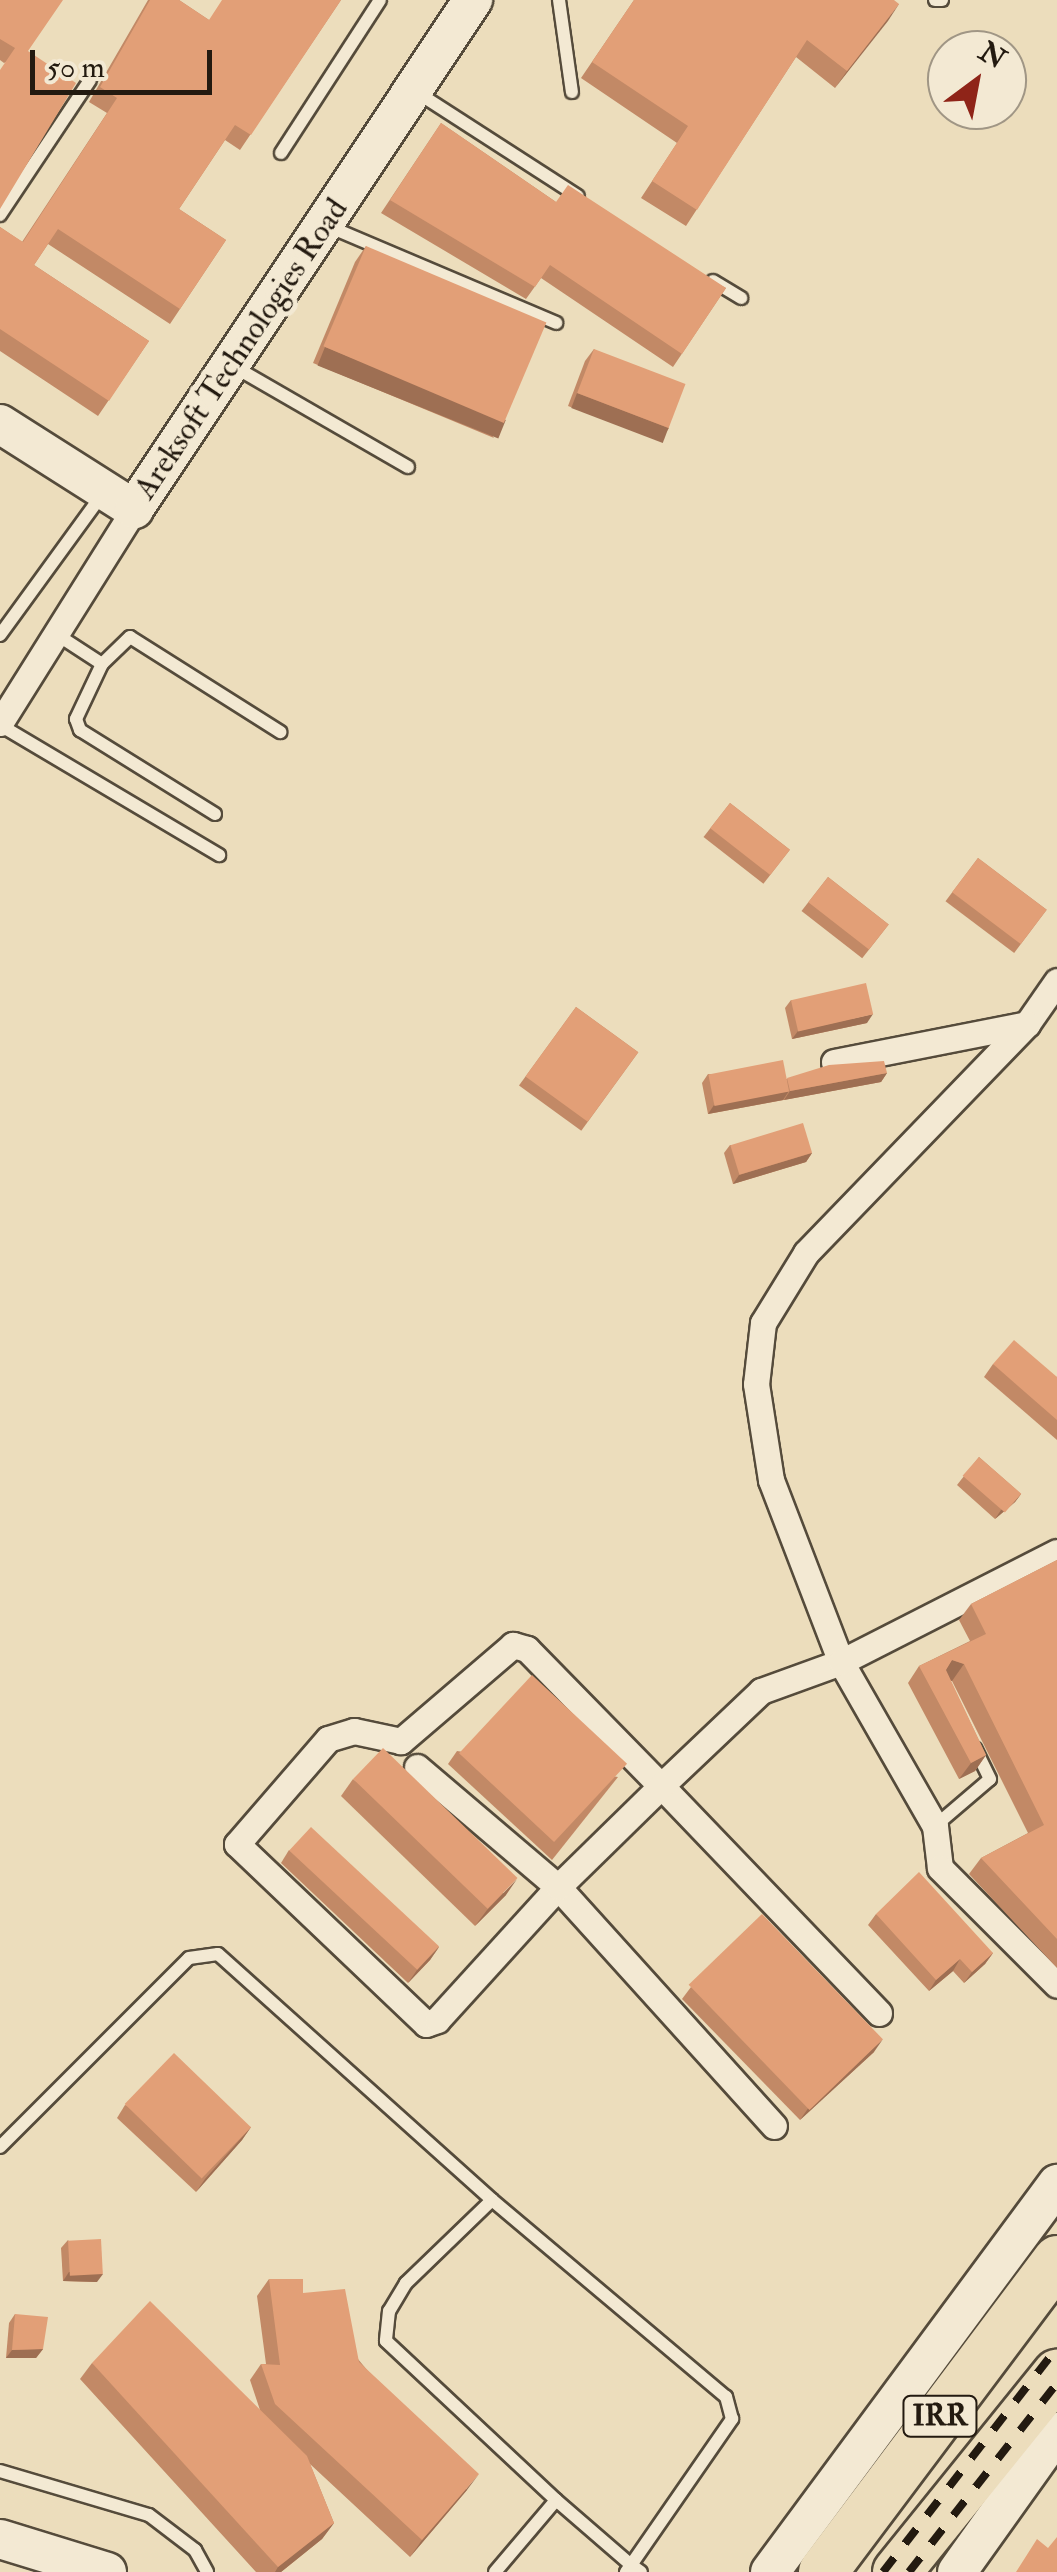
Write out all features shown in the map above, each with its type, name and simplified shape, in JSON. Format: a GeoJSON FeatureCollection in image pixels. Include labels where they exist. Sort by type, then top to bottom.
{"type":"FeatureCollection","features":[{"type":"Feature","properties":{"kind":"highway","name":"IRR"},"geometry":{"type":"LineString","coordinates":[[823,2572],[1057,2260]]}},
{"type":"Feature","properties":{"kind":"highway","name":"IRR"},"geometry":{"type":"LineString","coordinates":[[910,2554],[1053,2401]]}},
{"type":"Feature","properties":{"kind":"street","name":"Areksoft Technologies Road"},"geometry":{"type":"LineString","coordinates":[[119,500],[234,366],[318,220],[416,92],[461,2]]}},
{"type":"Feature","properties":{"kind":"street","name":"Areksoft Technologies Road"},"geometry":{"type":"LineString","coordinates":[[119,500],[318,220],[461,2]]}},
{"type":"Feature","properties":{"kind":"street"},"geometry":{"type":"LineString","coordinates":[[0,424],[119,500],[56,634],[0,724]]}},
{"type":"Feature","properties":{"kind":"street"},"geometry":{"type":"LineString","coordinates":[[1057,981],[1027,1024],[806,1252],[764,1324],[756,1384],[771,1480],[841,1662],[935,1826],[940,1868],[1057,1985]]}},
{"type":"Feature","properties":{"kind":"street"},"geometry":{"type":"LineString","coordinates":[[834,1062],[1027,1024]]}},
{"type":"Feature","properties":{"kind":"street"},"geometry":{"type":"LineString","coordinates":[[878,2012],[661,1786],[528,1649],[513,1645],[401,1741],[354,1731],[328,1739],[236,1844],[426,2024],[558,1887],[661,1786],[761,1691],[841,1662],[1057,1552]]}},
{"type":"Feature","properties":{"kind":"street"},"geometry":{"type":"LineString","coordinates":[[417,1767],[558,1887],[774,2126]]}},
{"type":"Feature","properties":{"kind":"street"},"geometry":{"type":"LineString","coordinates":[[770,2572],[1057,2184]]}},
{"type":"Feature","properties":{"kind":"street"},"geometry":{"type":"LineString","coordinates":[[910,2554],[960,2571],[1053,2401]]}},
{"type":"Feature","properties":{"kind":"street"},"geometry":{"type":"LineString","coordinates":[[0,2539],[107,2572]]}},
{"type":"Feature","properties":{"kind":"lane"},"geometry":{"type":"LineString","coordinates":[[281,153],[380,0]]}},
{"type":"Feature","properties":{"kind":"lane"},"geometry":{"type":"LineString","coordinates":[[558,0],[572,92]]}},
{"type":"Feature","properties":{"kind":"lane"},"geometry":{"type":"LineString","coordinates":[[0,215],[90,80]]}},
{"type":"Feature","properties":{"kind":"lane"},"geometry":{"type":"LineString","coordinates":[[416,92],[600,210]]}},
{"type":"Feature","properties":{"kind":"lane"},"geometry":{"type":"LineString","coordinates":[[318,220],[556,323]]}},
{"type":"Feature","properties":{"kind":"lane"},"geometry":{"type":"LineString","coordinates":[[696,271],[741,298]]}},
{"type":"Feature","properties":{"kind":"lane"},"geometry":{"type":"LineString","coordinates":[[234,366],[408,468]]}},
{"type":"Feature","properties":{"kind":"lane"},"geometry":{"type":"LineString","coordinates":[[0,635],[119,500]]}},
{"type":"Feature","properties":{"kind":"lane"},"geometry":{"type":"LineString","coordinates":[[56,634],[102,664]]}},
{"type":"Feature","properties":{"kind":"lane"},"geometry":{"type":"LineString","coordinates":[[215,814],[80,730],[76,719],[102,664],[130,637],[280,732]]}},
{"type":"Feature","properties":{"kind":"lane"},"geometry":{"type":"LineString","coordinates":[[0,724],[220,855]]}},
{"type":"Feature","properties":{"kind":"lane"},"geometry":{"type":"LineString","coordinates":[[935,1826],[990,1779],[967,1733]]}},
{"type":"Feature","properties":{"kind":"lane"},"geometry":{"type":"LineString","coordinates":[[0,2147],[189,1958],[218,1954],[492,2200],[726,2397],[732,2418],[632,2570],[386,2340],[389,2312],[406,2283],[492,2200]]}},
{"type":"Feature","properties":{"kind":"lane"},"geometry":{"type":"LineString","coordinates":[[0,2470],[149,2516],[196,2550],[207,2572]]}},
{"type":"Feature","properties":{"kind":"lane"},"geometry":{"type":"LineString","coordinates":[[495,2572],[556,2500]]}},
{"type":"Feature","properties":{"kind":"building"},"geometry":{"type":"Polygon","coordinates":[[[0,0],[63,0],[28,51],[76,83],[0,209],[0,70],[15,48],[0,39],[0,0]]]}},
{"type":"Feature","properties":{"kind":"building"},"geometry":{"type":"Polygon","coordinates":[[[150,0],[179,0],[209,20],[222,0],[341,0],[251,135],[235,125],[179,209],[226,240],[180,309],[58,229],[34,265],[149,341],[109,401],[0,329],[0,227],[23,242],[117,98],[100,87],[150,0]]]}},
{"type":"Feature","properties":{"kind":"building"},"geometry":{"type":"Polygon","coordinates":[[[634,0],[894,0],[899,4],[847,71],[807,40],[697,210],[652,181],[688,126],[592,62],[634,0]]]}},
{"type":"Feature","properties":{"kind":"building"},"geometry":{"type":"Polygon","coordinates":[[[441,123],[556,202],[568,185],[726,288],[682,354],[550,265],[535,287],[390,200],[441,123]]]}},
{"type":"Feature","properties":{"kind":"building"},"geometry":{"type":"Polygon","coordinates":[[[366,246],[546,323],[504,423],[323,346],[366,246]]]}},
{"type":"Feature","properties":{"kind":"building"},"geometry":{"type":"Polygon","coordinates":[[[594,349],[685,384],[669,428],[577,393],[594,349]]]}},
{"type":"Feature","properties":{"kind":"building"},"geometry":{"type":"Polygon","coordinates":[[[730,803],[790,850],[770,875],[710,828],[730,803]]]}},
{"type":"Feature","properties":{"kind":"building"},"geometry":{"type":"Polygon","coordinates":[[[978,858],[1047,910],[1021,944],[952,892],[978,858]]]}},
{"type":"Feature","properties":{"kind":"building"},"geometry":{"type":"Polygon","coordinates":[[[828,877],[889,924],[869,950],[808,902],[828,877]]]}},
{"type":"Feature","properties":{"kind":"building"},"geometry":{"type":"Polygon","coordinates":[[[866,983],[873,1014],[798,1032],[791,1000],[866,983]]]}},
{"type":"Feature","properties":{"kind":"building"},"geometry":{"type":"Polygon","coordinates":[[[576,1007],[638,1052],[588,1122],[525,1077],[576,1007]]]}},
{"type":"Feature","properties":{"kind":"building"},"geometry":{"type":"Polygon","coordinates":[[[783,1060],[789,1091],[715,1106],[708,1075],[783,1060]]]}},
{"type":"Feature","properties":{"kind":"building"},"geometry":{"type":"Polygon","coordinates":[[[884,1061],[887,1073],[790,1091],[787,1078],[829,1065],[884,1061]]]}},
{"type":"Feature","properties":{"kind":"building"},"geometry":{"type":"Polygon","coordinates":[[[803,1123],[812,1153],[739,1175],[730,1145],[803,1123]]]}},
{"type":"Feature","properties":{"kind":"building"},"geometry":{"type":"Polygon","coordinates":[[[1014,1340],[1057,1377],[1057,1420],[993,1364],[1014,1340]]]}},
{"type":"Feature","properties":{"kind":"building"},"geometry":{"type":"Polygon","coordinates":[[[979,1457],[1021,1494],[1005,1513],[963,1476],[979,1457]]]}},
{"type":"Feature","properties":{"kind":"building"},"geometry":{"type":"Polygon","coordinates":[[[1057,1560],[1057,1939],[981,1858],[1044,1825],[964,1664],[952,1660],[946,1670],[986,1755],[971,1763],[919,1666],[986,1634],[971,1604],[1057,1560]]]}},
{"type":"Feature","properties":{"kind":"building"},"geometry":{"type":"Polygon","coordinates":[[[532,1675],[627,1764],[554,1842],[459,1753],[532,1675]]]}},
{"type":"Feature","properties":{"kind":"building"},"geometry":{"type":"Polygon","coordinates":[[[383,1748],[518,1878],[488,1909],[353,1779],[383,1748]]]}},
{"type":"Feature","properties":{"kind":"building"},"geometry":{"type":"Polygon","coordinates":[[[311,1827],[439,1946],[417,1970],[289,1850],[311,1827]]]}},
{"type":"Feature","properties":{"kind":"building"},"geometry":{"type":"Polygon","coordinates":[[[919,1872],[993,1953],[972,1972],[960,1959],[936,1980],[876,1914],[919,1872]]]}},
{"type":"Feature","properties":{"kind":"building"},"geometry":{"type":"Polygon","coordinates":[[[762,1914],[883,2039],[809,2110],[689,1985],[762,1914]]]}},
{"type":"Feature","properties":{"kind":"building"},"geometry":{"type":"Polygon","coordinates":[[[174,2053],[251,2127],[202,2178],[125,2104],[174,2053]]]}},
{"type":"Feature","properties":{"kind":"building"},"geometry":{"type":"Polygon","coordinates":[[[101,2239],[103,2274],[70,2276],[68,2241],[101,2239]]]}},
{"type":"Feature","properties":{"kind":"building"},"geometry":{"type":"Polygon","coordinates":[[[269,2279],[303,2279],[303,2293],[345,2289],[359,2362],[479,2474],[422,2540],[275,2404],[261,2364],[280,2365],[269,2279]]]}},
{"type":"Feature","properties":{"kind":"building"},"geometry":{"type":"Polygon","coordinates":[[[150,2301],[307,2456],[334,2523],[278,2567],[92,2363],[150,2301]]]}},
{"type":"Feature","properties":{"kind":"building"},"geometry":{"type":"Polygon","coordinates":[[[15,2314],[48,2317],[43,2349],[12,2350],[15,2314]]]}},
{"type":"Feature","properties":{"kind":"building"},"geometry":{"type":"Polygon","coordinates":[[[1057,2537],[1057,2572],[1016,2572],[1037,2539],[1048,2548],[1057,2537]]]}},
{"type":"Feature","properties":{"kind":"railway"},"geometry":{"type":"LineString","coordinates":[[883,2572],[1057,2348]]}},
{"type":"Feature","properties":{"kind":"railway"},"geometry":{"type":"LineString","coordinates":[[909,2572],[1057,2383]]}}]}
